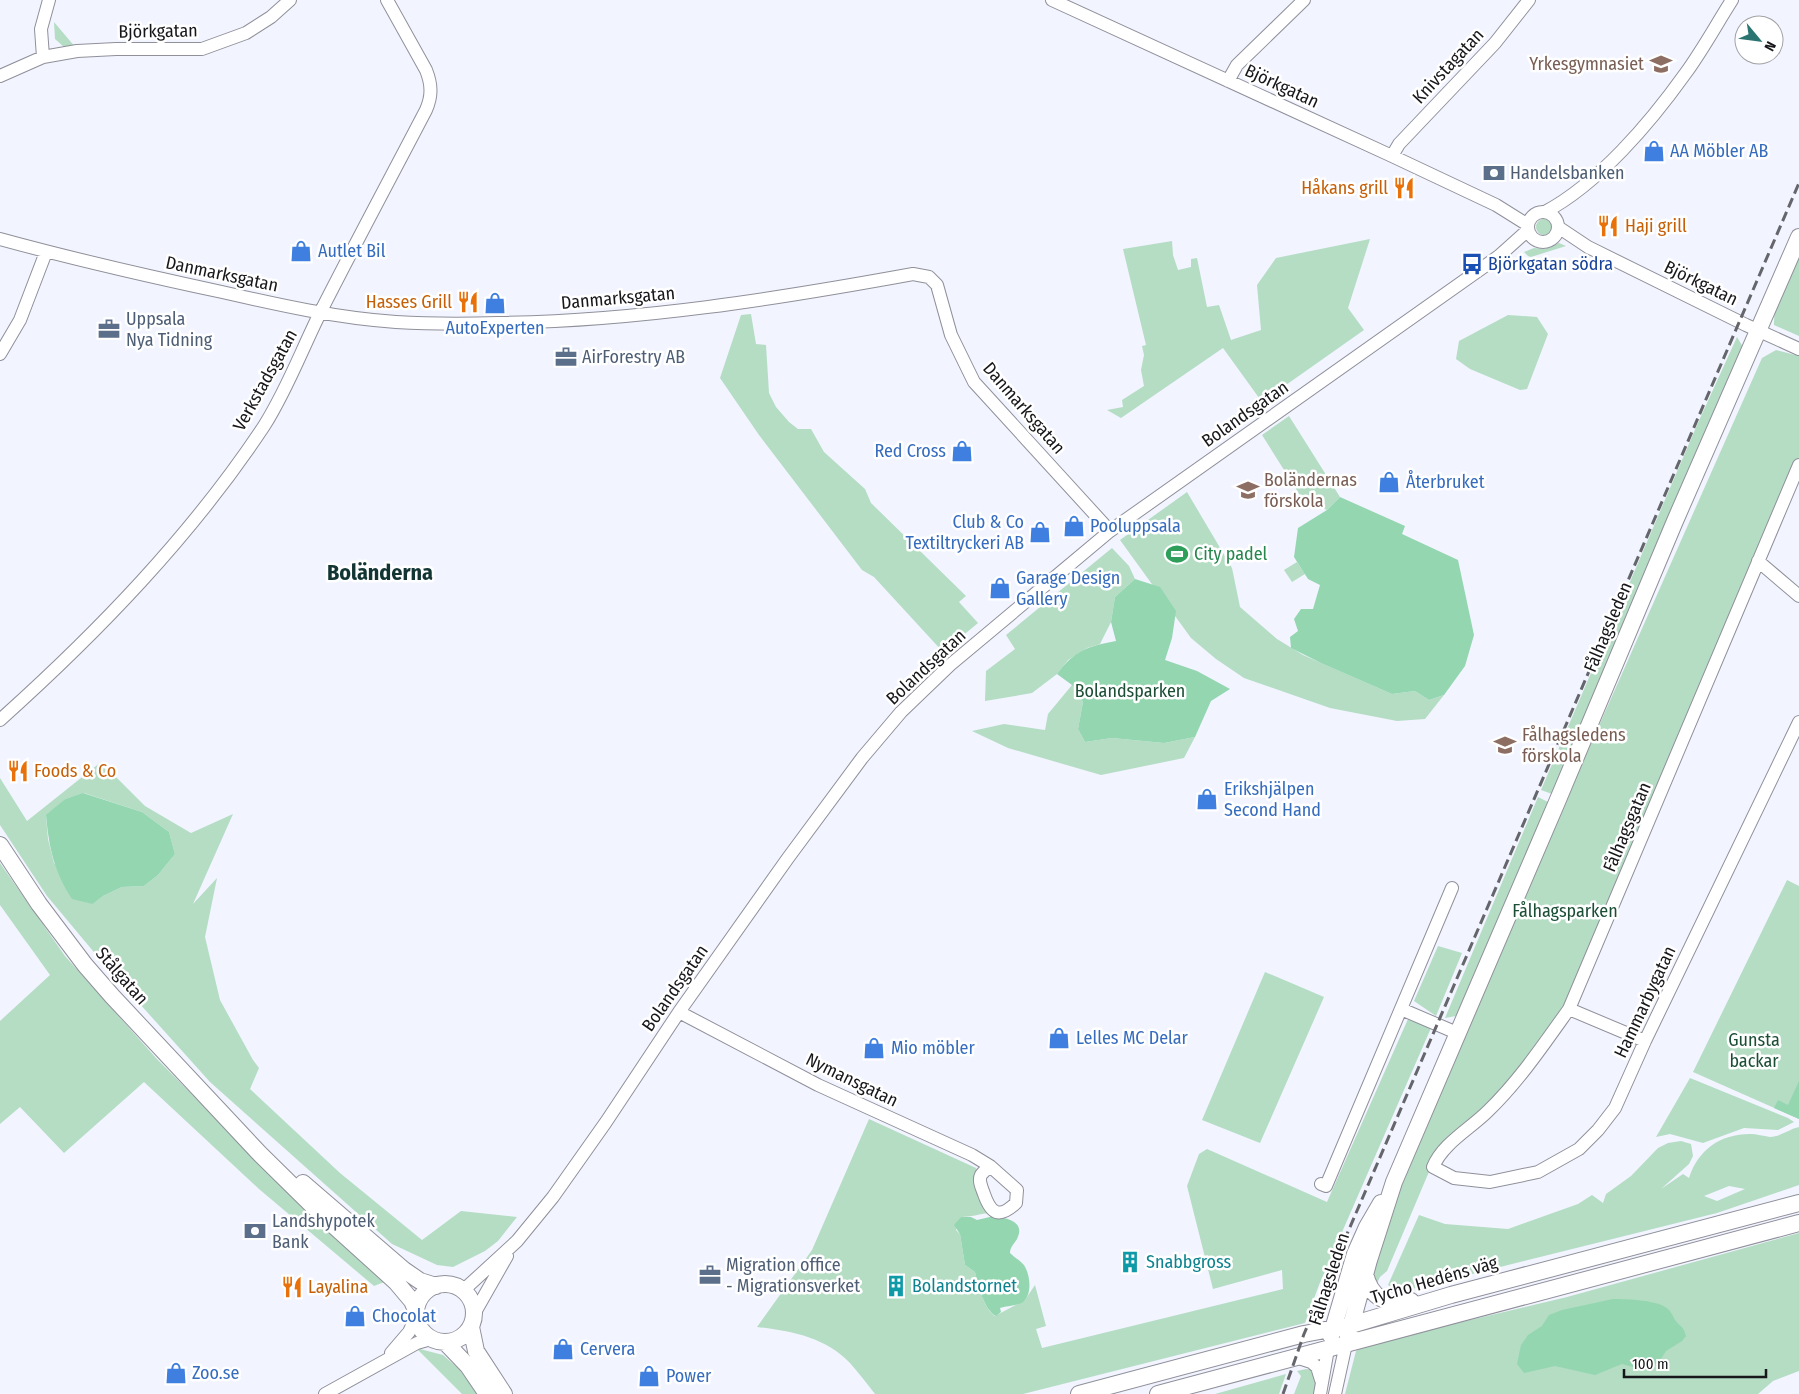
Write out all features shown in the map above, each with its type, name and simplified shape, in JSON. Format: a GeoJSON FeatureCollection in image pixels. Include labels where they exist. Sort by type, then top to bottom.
{"type":"FeatureCollection","features":[{"type":"Feature","properties":{"kind":"main road","name":"Fålhagsleden"},"geometry":{"type":"LineString","coordinates":[[1346,1344],[1365,1274],[1394,1182],[1675,521],[1799,237]]}},
{"type":"Feature","properties":{"kind":"main road","name":"Stålgatan"},"geometry":{"type":"LineString","coordinates":[[0,845],[39,904],[85,965],[112,996],[260,1154],[322,1215],[396,1282],[412,1301],[416,1314]]}},
{"type":"Feature","properties":{"kind":"main road","name":"Stålgatan"},"geometry":{"type":"LineString","coordinates":[[229,1120],[404,1270],[420,1281],[436,1286]]}},
{"type":"Feature","properties":{"kind":"main road","name":"Fålhagsleden"},"geometry":{"type":"LineString","coordinates":[[1328,1349],[1332,1328],[1355,1254],[1366,1227],[1394,1182]]}},
{"type":"Feature","properties":{"kind":"main road","name":"Tycho Hedéns väg"},"geometry":{"type":"LineString","coordinates":[[1079,1394],[1304,1334],[1351,1324],[1799,1203]]}},
{"type":"Feature","properties":{"kind":"main road"},"geometry":{"type":"LineString","coordinates":[[1158,1394],[1799,1223]]}},
{"type":"Feature","properties":{"kind":"main road"},"geometry":{"type":"LineString","coordinates":[[1365,1274],[1370,1289],[1384,1300],[1390,1302],[1438,1300]]}},
{"type":"Feature","properties":{"kind":"main road"},"geometry":{"type":"LineString","coordinates":[[487,1394],[468,1366],[438,1341],[423,1332],[416,1314],[422,1295],[436,1286],[445,1284],[460,1288],[469,1297],[473,1305],[472,1320],[476,1351],[504,1394]]}},
{"type":"Feature","properties":{"kind":"main road"},"geometry":{"type":"LineString","coordinates":[[438,1341],[460,1338],[472,1320]]}},
{"type":"Feature","properties":{"kind":"street"},"geometry":{"type":"LineString","coordinates":[[43,58],[41,29],[49,0]]}},
{"type":"Feature","properties":{"kind":"street","name":"Björkgatan"},"geometry":{"type":"LineString","coordinates":[[0,76],[43,58],[77,51],[202,49],[246,33],[272,17],[290,0]]}},
{"type":"Feature","properties":{"kind":"street","name":"Verkstadsgatan"},"geometry":{"type":"LineString","coordinates":[[0,720],[101,624],[156,566],[205,506],[264,425],[294,370],[321,312],[426,110],[431,96],[430,79],[426,70],[387,0]]}},
{"type":"Feature","properties":{"kind":"street","name":"Björkgatan"},"geometry":{"type":"LineString","coordinates":[[1052,0],[1496,205],[1534,220]]}},
{"type":"Feature","properties":{"kind":"street"},"geometry":{"type":"LineString","coordinates":[[1228,81],[1237,64],[1304,0]]}},
{"type":"Feature","properties":{"kind":"street","name":"Knivstagatan"},"geometry":{"type":"LineString","coordinates":[[1392,156],[1399,144],[1495,43],[1529,0]]}},
{"type":"Feature","properties":{"kind":"street"},"geometry":{"type":"LineString","coordinates":[[1556,230],[1582,187],[1612,160],[1654,114],[1686,73],[1732,0]]}},
{"type":"Feature","properties":{"kind":"street","name":"Bolandsgatan"},"geometry":{"type":"LineString","coordinates":[[460,1288],[468,1286],[517,1240],[557,1192],[679,1012],[833,796],[901,712],[950,665],[1110,531],[1498,256],[1534,220],[1582,187]]}},
{"type":"Feature","properties":{"kind":"street"},"geometry":{"type":"LineString","coordinates":[[1538,241],[1533,239],[1534,220],[1555,219],[1556,230]]}},
{"type":"Feature","properties":{"kind":"street","name":"Björkgatan"},"geometry":{"type":"LineString","coordinates":[[1556,230],[1758,331],[1799,349]]}},
{"type":"Feature","properties":{"kind":"street","name":"Bolandsgatan"},"geometry":{"type":"LineString","coordinates":[[1498,256],[1538,241],[1546,242],[1556,230]]}},
{"type":"Feature","properties":{"kind":"street","name":"Danmarksgatan"},"geometry":{"type":"LineString","coordinates":[[0,239],[98,266],[321,312],[396,322],[463,324],[619,318],[783,298],[913,274],[922,275],[929,277],[937,285],[951,336],[974,382],[1110,531]]}},
{"type":"Feature","properties":{"kind":"street"},"geometry":{"type":"LineString","coordinates":[[0,354],[20,320],[46,252]]}},
{"type":"Feature","properties":{"kind":"street","name":"Fålhagsgatan"},"geometry":{"type":"LineString","coordinates":[[1433,1167],[1438,1155],[1489,1111],[1534,1057],[1569,1009],[1799,465]]}},
{"type":"Feature","properties":{"kind":"street"},"geometry":{"type":"LineString","coordinates":[[1758,561],[1799,596]]}},
{"type":"Feature","properties":{"kind":"street","name":"Hammarbygatan"},"geometry":{"type":"LineString","coordinates":[[1433,1167],[1454,1178],[1490,1182],[1538,1172],[1579,1149],[1598,1130],[1615,1108],[1645,1041],[1799,722]]}},
{"type":"Feature","properties":{"kind":"street"},"geometry":{"type":"LineString","coordinates":[[1321,1184],[1326,1186],[1452,888]]}},
{"type":"Feature","properties":{"kind":"street"},"geometry":{"type":"LineString","coordinates":[[1401,1008],[1457,1033]]}},
{"type":"Feature","properties":{"kind":"street"},"geometry":{"type":"LineString","coordinates":[[1569,1009],[1645,1041]]}},
{"type":"Feature","properties":{"kind":"street","name":"Nymansgatan"},"geometry":{"type":"LineString","coordinates":[[679,1012],[818,1085],[972,1155],[990,1166],[1017,1190],[1016,1203],[1008,1211],[997,1213],[991,1209],[988,1203],[980,1182],[982,1174],[990,1166]]}},
{"type":"Feature","properties":{"kind":"street","name":"Bolandsgatan"},"geometry":{"type":"LineString","coordinates":[[472,1320],[496,1273],[517,1240]]}},
{"type":"Feature","properties":{"kind":"street"},"geometry":{"type":"LineString","coordinates":[[384,1360],[409,1332],[416,1314]]}},
{"type":"Feature","properties":{"kind":"street"},"geometry":{"type":"LineString","coordinates":[[325,1394],[417,1343],[438,1341]]}},
{"type":"Feature","properties":{"kind":"street","name":"Fålhagsleden"},"geometry":{"type":"LineString","coordinates":[[1335,1394],[1346,1344]]}},
{"type":"Feature","properties":{"kind":"street","name":"Fålhagsleden"},"geometry":{"type":"LineString","coordinates":[[1321,1389],[1328,1349]]}},
{"type":"Feature","properties":{"kind":"street"},"geometry":{"type":"LineString","coordinates":[[1296,1357],[1311,1362],[1318,1367],[1321,1389]]}},
{"type":"Feature","properties":{"kind":"green space"},"geometry":{"type":"Polygon","coordinates":[[[54,22],[76,48],[64,47],[55,39],[54,22]]]}},
{"type":"Feature","properties":{"kind":"green space"},"geometry":{"type":"Polygon","coordinates":[[[1541,219],[1547,219],[1552,224],[1550,233],[1541,235],[1536,230],[1536,224],[1541,219]]]}},
{"type":"Feature","properties":{"kind":"green space"},"geometry":{"type":"Polygon","coordinates":[[[1370,239],[1348,308],[1364,330],[1262,402],[1223,348],[1121,418],[1107,410],[1123,407],[1122,400],[1144,386],[1141,370],[1144,355],[1142,346],[1146,345],[1123,249],[1172,241],[1173,255],[1178,270],[1191,267],[1191,259],[1197,258],[1207,307],[1219,305],[1231,340],[1261,330],[1257,285],[1276,258],[1370,239]]]}},
{"type":"Feature","properties":{"kind":"green space"},"geometry":{"type":"Polygon","coordinates":[[[1559,243],[1566,246],[1531,257],[1524,252],[1534,248],[1545,249],[1559,243]]]}},
{"type":"Feature","properties":{"kind":"green space"},"geometry":{"type":"Polygon","coordinates":[[[1799,256],[1799,336],[1774,325],[1774,316],[1786,281],[1799,256]]]}},
{"type":"Feature","properties":{"kind":"green space"},"geometry":{"type":"Polygon","coordinates":[[[751,314],[756,344],[766,345],[769,393],[776,407],[798,429],[811,429],[824,452],[865,489],[871,503],[966,596],[959,602],[978,623],[943,652],[874,577],[862,570],[759,435],[720,378],[741,315],[751,314]]]}},
{"type":"Feature","properties":{"kind":"green space"},"geometry":{"type":"Polygon","coordinates":[[[1508,315],[1537,317],[1548,334],[1527,389],[1520,390],[1470,369],[1456,359],[1459,341],[1508,315]]]}},
{"type":"Feature","properties":{"kind":"green space"},"geometry":{"type":"Polygon","coordinates":[[[1737,337],[1743,347],[1552,794],[1541,790],[1697,425],[1737,337]]]}},
{"type":"Feature","properties":{"kind":"green space","name":"Fålhagsparken"},"geometry":{"type":"Polygon","coordinates":[[[1776,350],[1799,356],[1799,465],[1569,1009],[1534,1057],[1431,1167],[1387,1271],[1380,1277],[1376,1285],[1372,1275],[1398,1194],[1566,800],[1762,358],[1776,350]]]}},
{"type":"Feature","properties":{"kind":"green space"},"geometry":{"type":"Polygon","coordinates":[[[1289,416],[1340,497],[1327,510],[1303,500],[1262,435],[1289,416]]]}},
{"type":"Feature","properties":{"kind":"green space"},"geometry":{"type":"Polygon","coordinates":[[[1187,492],[1232,568],[1240,607],[1277,639],[1303,655],[1392,694],[1415,691],[1429,700],[1444,695],[1425,719],[1397,721],[1330,708],[1244,678],[1216,659],[1191,638],[1120,540],[1187,492]]]}},
{"type":"Feature","properties":{"kind":"green space"},"geometry":{"type":"Polygon","coordinates":[[[1340,497],[1405,526],[1402,534],[1458,560],[1474,635],[1465,666],[1444,695],[1429,700],[1415,691],[1392,694],[1291,648],[1290,637],[1298,631],[1294,619],[1301,609],[1313,609],[1320,585],[1308,579],[1294,557],[1298,528],[1327,510],[1340,497]]]}},
{"type":"Feature","properties":{"kind":"green space"},"geometry":{"type":"Polygon","coordinates":[[[1112,548],[1129,566],[1135,579],[1115,597],[1111,622],[1100,644],[1087,648],[1068,660],[1057,674],[1032,693],[985,701],[986,671],[1015,649],[1006,635],[1112,548]]]}},
{"type":"Feature","properties":{"kind":"green space"},"geometry":{"type":"Polygon","coordinates":[[[1297,562],[1305,574],[1292,582],[1284,570],[1297,562]]]}},
{"type":"Feature","properties":{"kind":"green space","name":"Bolandsparken"},"geometry":{"type":"Polygon","coordinates":[[[1135,579],[1160,587],[1176,611],[1172,638],[1165,660],[1197,671],[1230,689],[1211,701],[1195,737],[1164,743],[1112,738],[1085,742],[1078,729],[1083,702],[1072,685],[1057,674],[1069,660],[1082,651],[1097,645],[1116,641],[1111,622],[1115,597],[1135,579]]]}},
{"type":"Feature","properties":{"kind":"green space"},"geometry":{"type":"Polygon","coordinates":[[[1072,685],[1083,702],[1078,729],[1085,742],[1112,738],[1164,743],[1195,737],[1184,758],[1101,775],[1008,748],[972,731],[1004,724],[1045,730],[1048,714],[1072,685]]]}},
{"type":"Feature","properties":{"kind":"green space"},"geometry":{"type":"Polygon","coordinates":[[[101,762],[145,806],[191,833],[233,814],[193,904],[217,878],[205,937],[220,1000],[259,1068],[250,1089],[340,1173],[422,1240],[461,1211],[517,1217],[498,1241],[485,1251],[453,1267],[437,1265],[392,1244],[210,1082],[103,963],[47,896],[0,825],[0,778],[27,821],[101,762]],[[84,793],[65,799],[46,816],[48,839],[54,863],[93,904],[103,896],[122,887],[144,886],[158,875],[175,854],[169,832],[142,812],[84,793]]]}},
{"type":"Feature","properties":{"kind":"green space"},"geometry":{"type":"Polygon","coordinates":[[[83,793],[142,812],[169,832],[175,854],[158,875],[144,886],[122,887],[103,896],[93,904],[72,899],[66,889],[53,859],[46,815],[65,799],[83,793]]]}},
{"type":"Feature","properties":{"kind":"green space"},"geometry":{"type":"Polygon","coordinates":[[[1538,797],[1548,802],[1456,1016],[1445,1018],[1538,797]]]}},
{"type":"Feature","properties":{"kind":"green space"},"geometry":{"type":"Polygon","coordinates":[[[0,863],[65,956],[156,1058],[233,1136],[387,1281],[374,1286],[259,1189],[144,1082],[64,1153],[20,1107],[0,1124],[0,1021],[50,975],[0,905],[0,863]]]}},
{"type":"Feature","properties":{"kind":"green space","name":"Gunsta backar"},"geometry":{"type":"Polygon","coordinates":[[[1787,880],[1799,886],[1799,1119],[1693,1072],[1787,880]]]}},
{"type":"Feature","properties":{"kind":"green space"},"geometry":{"type":"Polygon","coordinates":[[[1438,946],[1462,953],[1436,1016],[1414,1001],[1438,946]]]}},
{"type":"Feature","properties":{"kind":"green space"},"geometry":{"type":"Polygon","coordinates":[[[1265,972],[1324,997],[1260,1143],[1202,1120],[1265,972]]]}},
{"type":"Feature","properties":{"kind":"green space"},"geometry":{"type":"Polygon","coordinates":[[[1408,1019],[1431,1028],[1319,1285],[1305,1323],[1023,1394],[875,1394],[850,1363],[830,1347],[795,1333],[757,1327],[812,1250],[869,1119],[976,1168],[989,1213],[961,1217],[956,1230],[960,1234],[965,1265],[975,1272],[985,1302],[991,1313],[995,1316],[1025,1300],[1035,1285],[1046,1326],[1036,1329],[1042,1348],[1283,1289],[1282,1270],[1213,1289],[1187,1186],[1199,1154],[1207,1149],[1327,1202],[1408,1019]]]}},
{"type":"Feature","properties":{"kind":"green space"},"geometry":{"type":"Polygon","coordinates":[[[1690,1078],[1794,1122],[1778,1130],[1744,1128],[1703,1143],[1670,1134],[1656,1137],[1690,1078]]]}},
{"type":"Feature","properties":{"kind":"green space"},"geometry":{"type":"Polygon","coordinates":[[[1799,1081],[1799,1119],[1774,1108],[1778,1100],[1788,1105],[1799,1081]]]}},
{"type":"Feature","properties":{"kind":"green space"},"geometry":{"type":"Polygon","coordinates":[[[1799,1127],[1799,1185],[1717,1213],[1400,1292],[1388,1285],[1419,1215],[1445,1224],[1508,1229],[1578,1204],[1592,1195],[1603,1203],[1606,1194],[1631,1176],[1658,1148],[1668,1143],[1681,1141],[1691,1144],[1693,1156],[1689,1164],[1661,1189],[1683,1174],[1689,1178],[1698,1159],[1704,1152],[1720,1141],[1739,1135],[1753,1134],[1774,1137],[1799,1127]],[[1729,1186],[1704,1196],[1717,1201],[1745,1189],[1729,1186]]]}},
{"type":"Feature","properties":{"kind":"green space"},"geometry":{"type":"Polygon","coordinates":[[[994,1216],[1017,1224],[1019,1233],[1011,1247],[1010,1253],[1023,1264],[1029,1277],[1028,1294],[1023,1302],[1000,1308],[1001,1312],[996,1316],[985,1303],[975,1272],[965,1265],[960,1234],[954,1225],[961,1217],[971,1217],[977,1220],[994,1216]]]}},
{"type":"Feature","properties":{"kind":"green space"},"geometry":{"type":"Polygon","coordinates":[[[1799,1233],[1799,1371],[1773,1381],[1758,1394],[1345,1394],[1356,1351],[1369,1344],[1567,1297],[1799,1233]]]}},
{"type":"Feature","properties":{"kind":"green space"},"geometry":{"type":"Polygon","coordinates":[[[1613,1299],[1643,1301],[1665,1307],[1683,1328],[1686,1336],[1682,1341],[1666,1351],[1659,1362],[1652,1367],[1637,1368],[1622,1364],[1595,1375],[1555,1366],[1524,1373],[1517,1364],[1521,1345],[1528,1335],[1542,1326],[1549,1315],[1562,1310],[1613,1299]]]}},
{"type":"Feature","properties":{"kind":"green space"},"geometry":{"type":"Polygon","coordinates":[[[416,1348],[443,1355],[459,1369],[478,1394],[462,1394],[416,1348]]]}},
{"type":"Feature","properties":{"kind":"green space"},"geometry":{"type":"Polygon","coordinates":[[[1312,1370],[1318,1377],[1314,1394],[1294,1394],[1301,1376],[1297,1371],[1312,1370]]]}},
{"type":"Feature","properties":{"kind":"green space"},"geometry":{"type":"Polygon","coordinates":[[[1286,1374],[1279,1394],[1215,1394],[1286,1374]]]}},
{"type":"Feature","properties":{"kind":"railway"},"geometry":{"type":"LineString","coordinates":[[1283,1394],[1304,1334],[1799,183]]}},
{"type":"Feature","properties":{"kind":"place","name":"Yrkesgymnasiet"},"geometry":{"type":"Point","coordinates":[1661,64]}},
{"type":"Feature","properties":{"kind":"place","name":"AA Möbler AB"},"geometry":{"type":"Point","coordinates":[1654,151]}},
{"type":"Feature","properties":{"kind":"place","name":"Handelsbanken"},"geometry":{"type":"Point","coordinates":[1494,173]}},
{"type":"Feature","properties":{"kind":"place","name":"Håkans grill"},"geometry":{"type":"Point","coordinates":[1404,188]}},
{"type":"Feature","properties":{"kind":"place","name":"Haji grill"},"geometry":{"type":"Point","coordinates":[1608,226]}},
{"type":"Feature","properties":{"kind":"place","name":"Autlet Bil"},"geometry":{"type":"Point","coordinates":[301,251]}},
{"type":"Feature","properties":{"kind":"place","name":"Björkgatan södra"},"geometry":{"type":"Point","coordinates":[1472,264]}},
{"type":"Feature","properties":{"kind":"place","name":"Hasses Grill"},"geometry":{"type":"Point","coordinates":[468,302]}},
{"type":"Feature","properties":{"kind":"place","name":"AutoExperten"},"geometry":{"type":"Point","coordinates":[495,303]}},
{"type":"Feature","properties":{"kind":"place","name":"Uppsala Nya Tidning"},"geometry":{"type":"Point","coordinates":[109,329]}},
{"type":"Feature","properties":{"kind":"place","name":"AirForestry AB"},"geometry":{"type":"Point","coordinates":[566,357]}},
{"type":"Feature","properties":{"kind":"place","name":"Red Cross"},"geometry":{"type":"Point","coordinates":[962,451]}},
{"type":"Feature","properties":{"kind":"place","name":"Återbruket"},"geometry":{"type":"Point","coordinates":[1389,482]}},
{"type":"Feature","properties":{"kind":"place","name":"Boländernas förskola"},"geometry":{"type":"Point","coordinates":[1248,490]}},
{"type":"Feature","properties":{"kind":"place","name":"Pooluppsala"},"geometry":{"type":"Point","coordinates":[1074,526]}},
{"type":"Feature","properties":{"kind":"place","name":"Club & Co Textiltryckeri AB"},"geometry":{"type":"Point","coordinates":[1040,532]}},
{"type":"Feature","properties":{"kind":"place","name":"City padel"},"geometry":{"type":"Point","coordinates":[1177,554]}},
{"type":"Feature","properties":{"kind":"place","name":"Garage Design Gallery"},"geometry":{"type":"Point","coordinates":[1000,588]}},
{"type":"Feature","properties":{"kind":"place","name":"Fålhagsledens förskola"},"geometry":{"type":"Point","coordinates":[1505,745]}},
{"type":"Feature","properties":{"kind":"place","name":"Foods & Co"},"geometry":{"type":"Point","coordinates":[18,771]}},
{"type":"Feature","properties":{"kind":"place","name":"Erikshjälpen Second Hand"},"geometry":{"type":"Point","coordinates":[1207,799]}},
{"type":"Feature","properties":{"kind":"place","name":"Lelles MC Delar"},"geometry":{"type":"Point","coordinates":[1059,1038]}},
{"type":"Feature","properties":{"kind":"place","name":"Mio möbler"},"geometry":{"type":"Point","coordinates":[874,1048]}},
{"type":"Feature","properties":{"kind":"place","name":"Landshypotek Bank"},"geometry":{"type":"Point","coordinates":[255,1231]}},
{"type":"Feature","properties":{"kind":"place","name":"Snabbgross"},"geometry":{"type":"Point","coordinates":[1130,1262]}},
{"type":"Feature","properties":{"kind":"place","name":"Migration office - Migrationsverket"},"geometry":{"type":"Point","coordinates":[710,1275]}},
{"type":"Feature","properties":{"kind":"place","name":"Bolandstornet"},"geometry":{"type":"Point","coordinates":[896,1286]}},
{"type":"Feature","properties":{"kind":"place","name":"Layalina"},"geometry":{"type":"Point","coordinates":[292,1287]}},
{"type":"Feature","properties":{"kind":"place","name":"Chocolat"},"geometry":{"type":"Point","coordinates":[355,1316]}},
{"type":"Feature","properties":{"kind":"place","name":"Cervera"},"geometry":{"type":"Point","coordinates":[563,1349]}},
{"type":"Feature","properties":{"kind":"place","name":"Zoo.se"},"geometry":{"type":"Point","coordinates":[176,1373]}},
{"type":"Feature","properties":{"kind":"place","name":"Power"},"geometry":{"type":"Point","coordinates":[649,1376]}},
{"type":"Feature","properties":{"kind":"district","name":"Boländerna"},"geometry":{"type":"Point","coordinates":[380,572]}}]}
